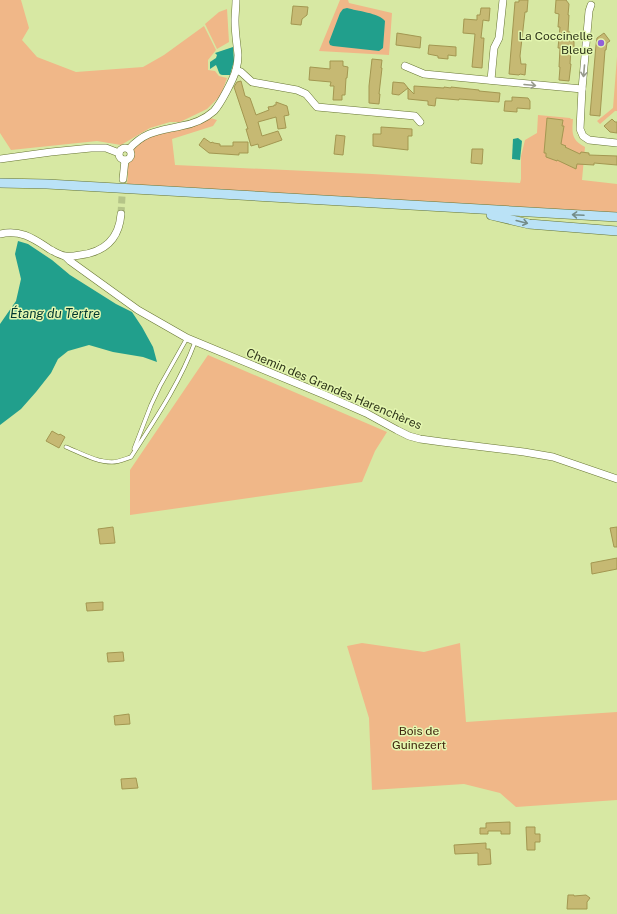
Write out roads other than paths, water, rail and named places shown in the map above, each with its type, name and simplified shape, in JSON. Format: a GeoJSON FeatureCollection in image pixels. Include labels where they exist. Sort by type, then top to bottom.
{"type":"FeatureCollection","features":[{"type":"Feature","properties":{"kind":"main road"},"geometry":{"type":"LineString","coordinates":[[0,183],[617,217]]}},
{"type":"Feature","properties":{"kind":"main road"},"geometry":{"type":"LineString","coordinates":[[470,209],[529,224],[617,231]]}},
{"type":"Feature","properties":{"kind":"street"},"geometry":{"type":"LineString","coordinates":[[120,154],[121,150],[124,148],[129,149],[143,137],[154,132],[190,124],[204,118],[214,111],[223,97],[236,70],[238,56],[235,21],[236,0]]}},
{"type":"Feature","properties":{"kind":"street"},"geometry":{"type":"LineString","coordinates":[[491,80],[494,48],[499,38],[502,0]]}},
{"type":"Feature","properties":{"kind":"street"},"geometry":{"type":"LineString","coordinates":[[592,2],[589,11],[580,129],[586,139],[617,143]]}},
{"type":"Feature","properties":{"kind":"street"},"geometry":{"type":"LineString","coordinates":[[405,66],[424,74],[582,89]]}},
{"type":"Feature","properties":{"kind":"street"},"geometry":{"type":"LineString","coordinates":[[236,70],[252,82],[297,90],[306,94],[318,107],[415,116],[420,122]]}},
{"type":"Feature","properties":{"kind":"street"},"geometry":{"type":"LineString","coordinates":[[0,159],[51,152],[106,148],[120,154],[125,160]]}},
{"type":"Feature","properties":{"kind":"street"},"geometry":{"type":"LineString","coordinates":[[123,179],[125,160],[131,155],[129,149]]}},
{"type":"Feature","properties":{"kind":"street"},"geometry":{"type":"LineString","coordinates":[[66,257],[87,254],[105,247],[113,238],[119,227],[121,214]]}},
{"type":"Feature","properties":{"kind":"street","name":"Chemin des Grandes Harenchères"},"geometry":{"type":"LineString","coordinates":[[0,234],[11,232],[29,236],[58,254],[66,257],[70,262],[138,310],[187,338],[366,413],[409,436],[420,439],[554,457],[617,479]]}},
{"type":"Feature","properties":{"kind":"lane"},"geometry":{"type":"LineString","coordinates":[[131,457],[157,392],[187,338]]}},
{"type":"Feature","properties":{"kind":"lane"},"geometry":{"type":"LineString","coordinates":[[66,447],[98,460],[117,462],[131,457],[168,398],[191,354],[195,342]]}},
{"type":"Feature","properties":{"kind":"water"},"geometry":{"type":"Polygon","coordinates":[[[347,8],[373,14],[385,21],[383,48],[379,51],[330,45],[329,42],[340,13],[343,9],[347,8]]]}},
{"type":"Feature","properties":{"kind":"water"},"geometry":{"type":"Polygon","coordinates":[[[233,47],[234,61],[230,75],[220,74],[216,65],[210,69],[210,62],[216,58],[217,55],[215,53],[233,47]]]}},
{"type":"Feature","properties":{"kind":"water"},"geometry":{"type":"Polygon","coordinates":[[[518,138],[522,141],[520,160],[512,159],[513,139],[518,138]]]}},
{"type":"Feature","properties":{"kind":"water","name":"Étang du Tertre"},"geometry":{"type":"Polygon","coordinates":[[[18,241],[28,244],[52,260],[70,275],[116,304],[132,312],[153,347],[157,362],[143,357],[113,352],[89,345],[68,351],[58,359],[51,373],[21,409],[0,425],[0,324],[16,301],[21,279],[15,254],[18,241]]]}},
{"type":"Feature","properties":{"kind":"tunnel"},"geometry":{"type":"LineString","coordinates":[[121,214],[123,179]]}},
{"type":"Feature","properties":{"kind":"place","name":"La Coccinelle Bleue"},"geometry":{"type":"Point","coordinates":[601,43]}},
{"type":"Feature","properties":{"kind":"park label","name":"Bois de Guinezert"},"geometry":{"type":"Point","coordinates":[419,738]}}]}
